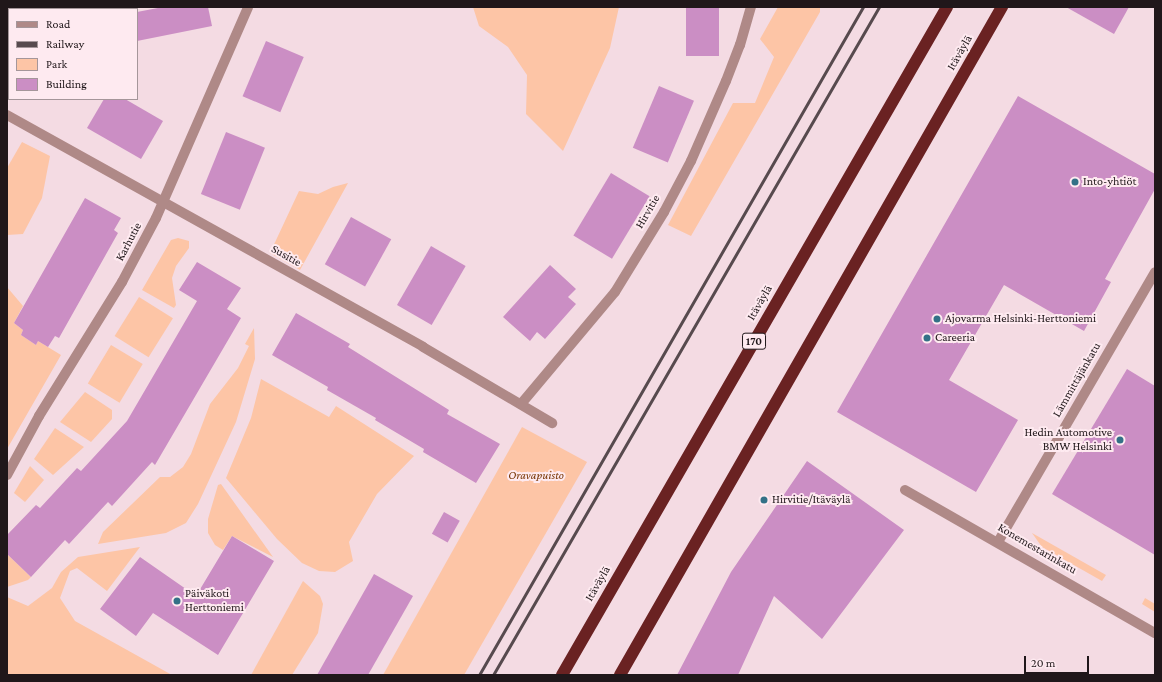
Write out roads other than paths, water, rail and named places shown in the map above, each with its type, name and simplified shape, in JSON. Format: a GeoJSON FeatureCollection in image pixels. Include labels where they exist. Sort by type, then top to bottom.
{"type":"FeatureCollection","features":[{"type":"Feature","properties":{"kind":"highway","name":"Itäväylä"},"geometry":{"type":"LineString","coordinates":[[562,675],[947,7]]}},
{"type":"Feature","properties":{"kind":"highway","name":"Itäväylä"},"geometry":{"type":"LineString","coordinates":[[620,675],[1002,7]]}},
{"type":"Feature","properties":{"kind":"street","name":"Karhutie"},"geometry":{"type":"LineString","coordinates":[[7,475],[39,416],[122,282],[164,202],[248,7]]}},
{"type":"Feature","properties":{"kind":"street","name":"Hirvitie"},"geometry":{"type":"LineString","coordinates":[[521,404],[615,292],[664,212],[691,161],[726,81],[740,45],[750,7]]}},
{"type":"Feature","properties":{"kind":"street","name":"Susitie"},"geometry":{"type":"LineString","coordinates":[[7,114],[521,404],[552,423]]}},
{"type":"Feature","properties":{"kind":"street","name":"Lämmittäjänkatu"},"geometry":{"type":"LineString","coordinates":[[998,542],[1155,272]]}},
{"type":"Feature","properties":{"kind":"street","name":"Konemestarinkatu"},"geometry":{"type":"LineString","coordinates":[[905,490],[1155,633]]}},
{"type":"Feature","properties":{"kind":"railway"},"geometry":{"type":"LineString","coordinates":[[479,675],[863,7]]}},
{"type":"Feature","properties":{"kind":"railway"},"geometry":{"type":"LineString","coordinates":[[493,675],[879,7]]}},
{"type":"Feature","properties":{"kind":"place","name":"Into-yhtiöt"},"geometry":{"type":"Point","coordinates":[1075,182]}},
{"type":"Feature","properties":{"kind":"place","name":"Ajovarma Helsinki-Herttoniemi"},"geometry":{"type":"Point","coordinates":[937,319]}},
{"type":"Feature","properties":{"kind":"place","name":"Careeria"},"geometry":{"type":"Point","coordinates":[927,338]}},
{"type":"Feature","properties":{"kind":"place","name":"Hedin Automotive BMW Helsinki"},"geometry":{"type":"Point","coordinates":[1120,440]}},
{"type":"Feature","properties":{"kind":"place","name":"Hirvitie/Itäväylä"},"geometry":{"type":"Point","coordinates":[764,500]}},
{"type":"Feature","properties":{"kind":"place","name":"Päiväkoti Herttoniemi"},"geometry":{"type":"Point","coordinates":[177,601]}},
{"type":"Feature","properties":{"kind":"park label","name":"Oravapuisto"},"geometry":{"type":"Point","coordinates":[536,476]}}]}
